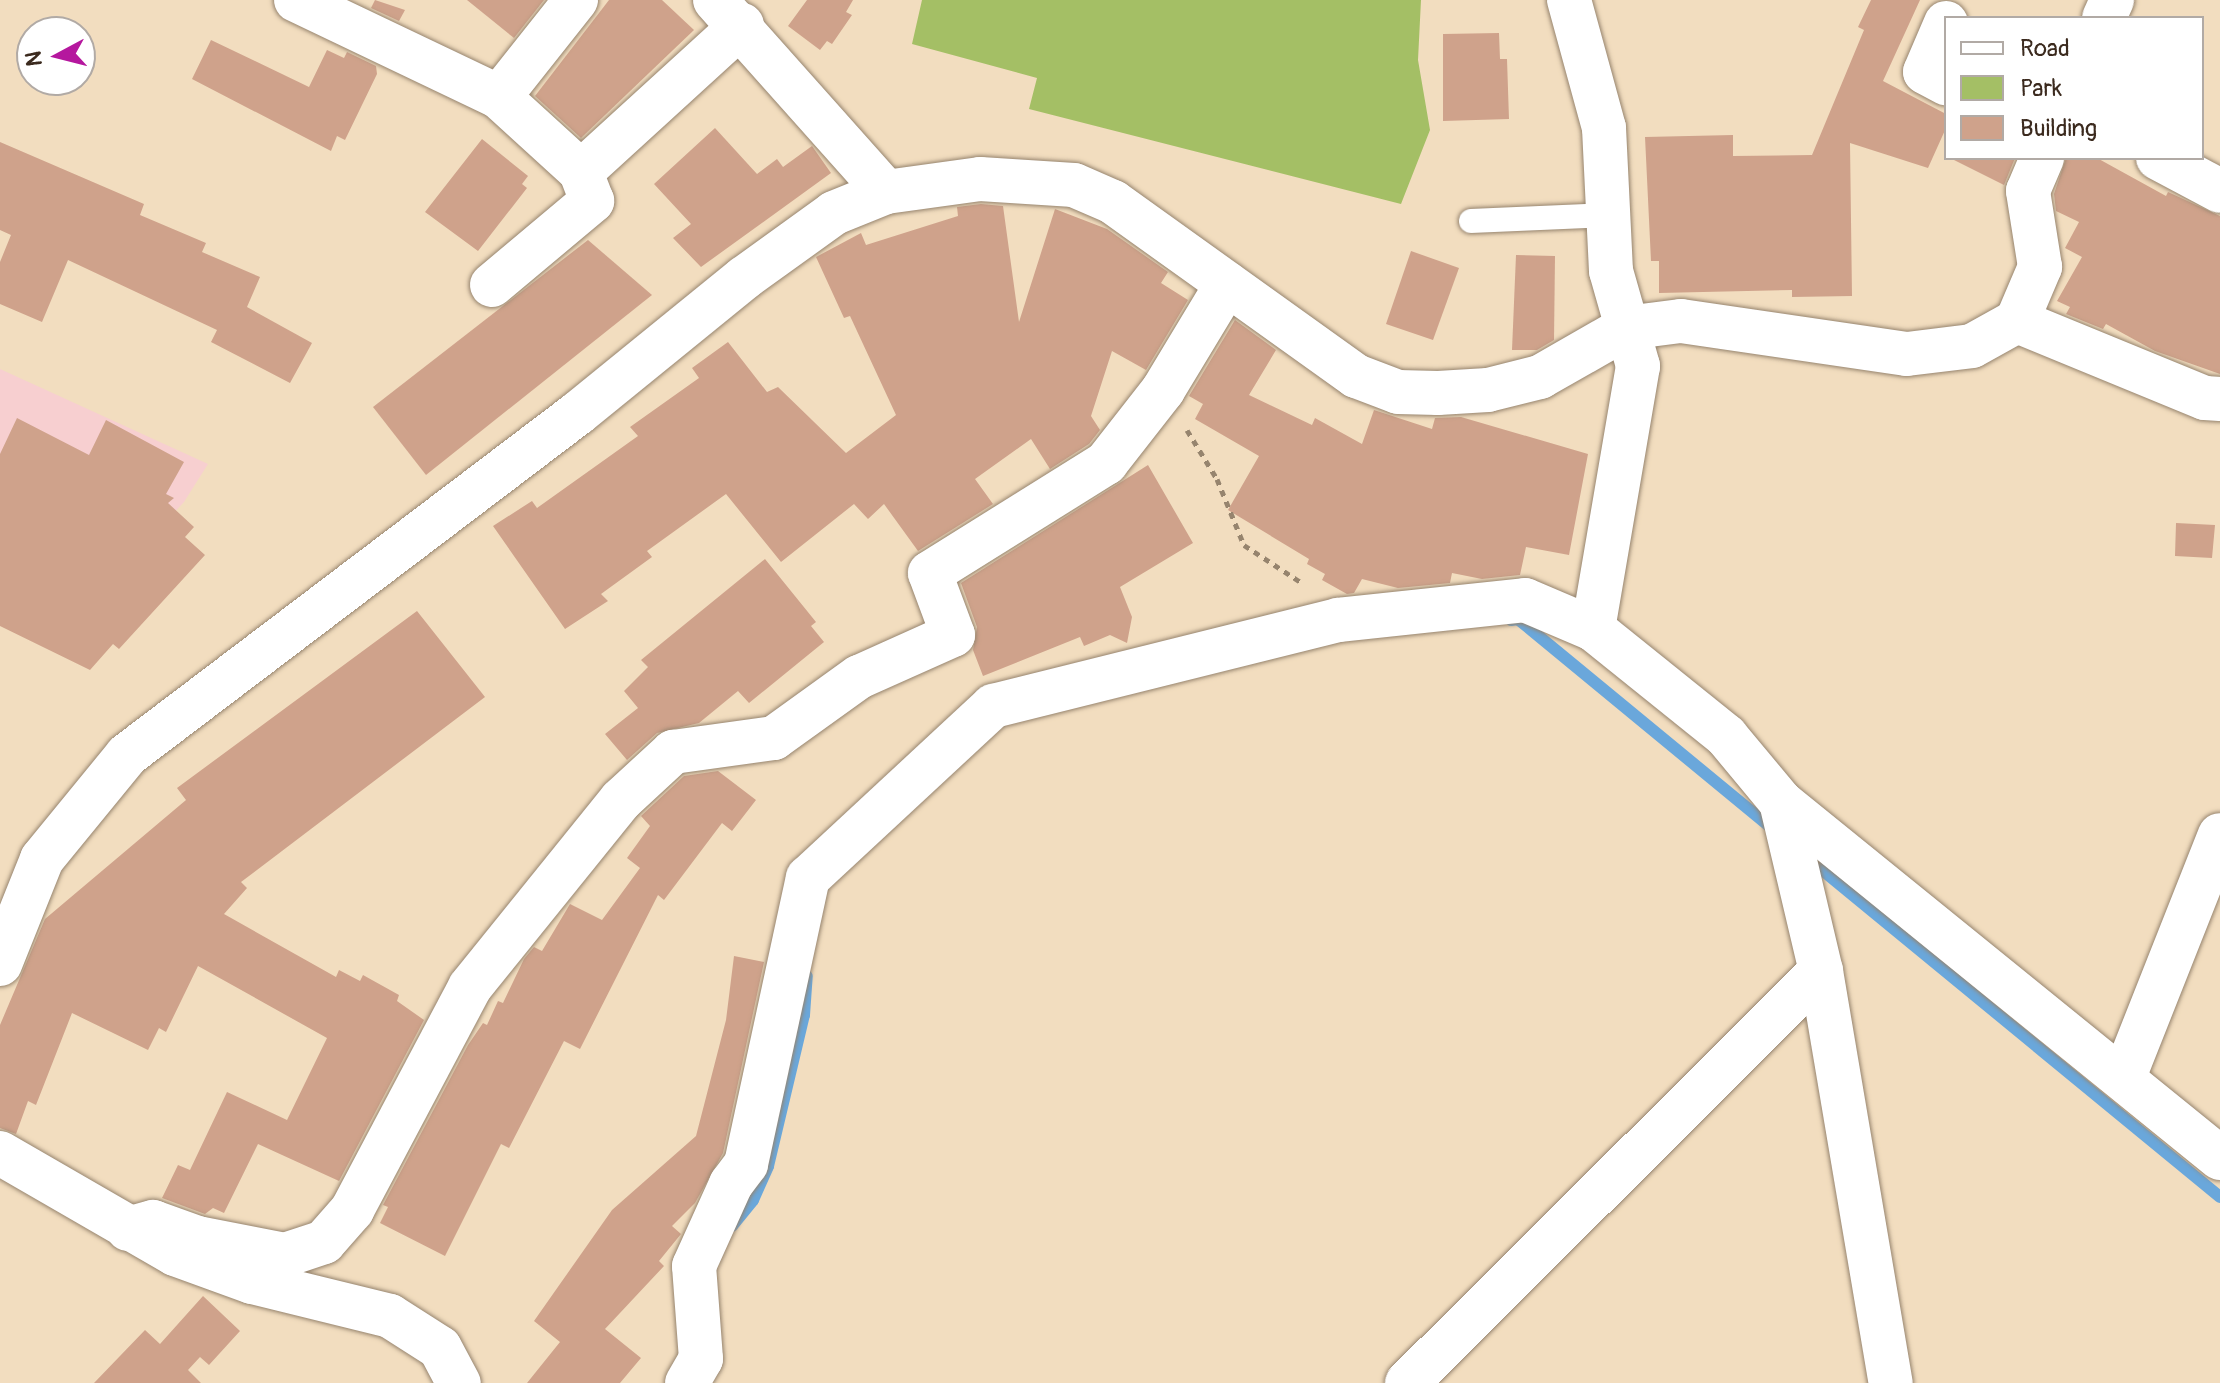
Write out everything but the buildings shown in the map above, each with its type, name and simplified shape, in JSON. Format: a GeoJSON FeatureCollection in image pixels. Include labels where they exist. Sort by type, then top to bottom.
{"type":"FeatureCollection","features":[{"type":"Feature","properties":{"kind":"street"},"geometry":{"type":"LineString","coordinates":[[296,0],[499,97],[581,172],[592,201],[492,285]]}},
{"type":"Feature","properties":{"kind":"street"},"geometry":{"type":"LineString","coordinates":[[499,97],[576,0]]}},
{"type":"Feature","properties":{"kind":"street"},"geometry":{"type":"LineString","coordinates":[[1569,0],[1604,128],[1611,271],[1638,366],[1593,629]]}},
{"type":"Feature","properties":{"kind":"street"},"geometry":{"type":"LineString","coordinates":[[581,172],[729,13],[886,192]]}},
{"type":"Feature","properties":{"kind":"street"},"geometry":{"type":"LineString","coordinates":[[1944,27],[1925,72],[1944,82]]}},
{"type":"Feature","properties":{"kind":"street"},"geometry":{"type":"LineString","coordinates":[[0,964],[42,859],[127,755],[578,413],[744,278],[834,213],[886,192],[980,179],[1074,185],[1113,202],[1356,376],[1398,392],[1488,390],[1540,377],[1626,328],[1681,321],[1907,354],[1972,346],[2017,321],[2040,267],[2028,191],[2041,160]]}},
{"type":"Feature","properties":{"kind":"street"},"geometry":{"type":"LineString","coordinates":[[2162,160],[2220,191]]}},
{"type":"Feature","properties":{"kind":"street"},"geometry":{"type":"LineString","coordinates":[[128,1229],[153,1222],[198,1238],[285,1255],[324,1242],[352,1210],[470,987],[621,800],[673,752],[774,738],[859,677],[953,635],[930,573],[1106,463],[1163,390],[1227,284]]}},
{"type":"Feature","properties":{"kind":"street"},"geometry":{"type":"LineString","coordinates":[[2017,321],[2205,398],[2220,399]]}},
{"type":"Feature","properties":{"kind":"street"},"geometry":{"type":"LineString","coordinates":[[687,1383],[701,1359],[694,1266],[731,1184],[746,1164],[808,878],[993,706],[1338,620],[1525,600],[1593,629],[1726,736],[1781,802],[2124,1077],[2220,1158]]}},
{"type":"Feature","properties":{"kind":"street"},"geometry":{"type":"LineString","coordinates":[[1781,802],[1821,971],[1891,1383]]}},
{"type":"Feature","properties":{"kind":"street"},"geometry":{"type":"LineString","coordinates":[[2124,1077],[2220,835]]}},
{"type":"Feature","properties":{"kind":"street"},"geometry":{"type":"LineString","coordinates":[[1407,1383],[1821,971]]}},
{"type":"Feature","properties":{"kind":"street"},"geometry":{"type":"LineString","coordinates":[[0,1153],[175,1254],[252,1282],[390,1316],[440,1348],[459,1383]]}},
{"type":"Feature","properties":{"kind":"lane"},"geometry":{"type":"LineString","coordinates":[[1471,221],[1609,215]]}},
{"type":"Feature","properties":{"kind":"path"},"geometry":{"type":"LineString","coordinates":[[1163,390],[1217,479],[1244,545],[1324,597],[1338,620]]}},
{"type":"Feature","properties":{"kind":"shaded area"},"geometry":{"type":"Polygon","coordinates":[[[0,369],[208,464],[184,502],[78,614],[0,577],[0,369]]]}},
{"type":"Feature","properties":{"kind":"green space"},"geometry":{"type":"Polygon","coordinates":[[[922,0],[1421,0],[1418,60],[1430,130],[1401,204],[1029,109],[1037,78],[912,44],[922,0]]]}},
{"type":"Feature","properties":{"kind":"waterway"},"geometry":{"type":"LineString","coordinates":[[1511,620],[1518,619],[1773,829]]}},
{"type":"Feature","properties":{"kind":"waterway"},"geometry":{"type":"LineString","coordinates":[[1809,859],[2220,1197]]}},
{"type":"Feature","properties":{"kind":"waterway"},"geometry":{"type":"LineString","coordinates":[[732,1226],[753,1200],[768,1166],[804,1015],[807,976]]}}]}
